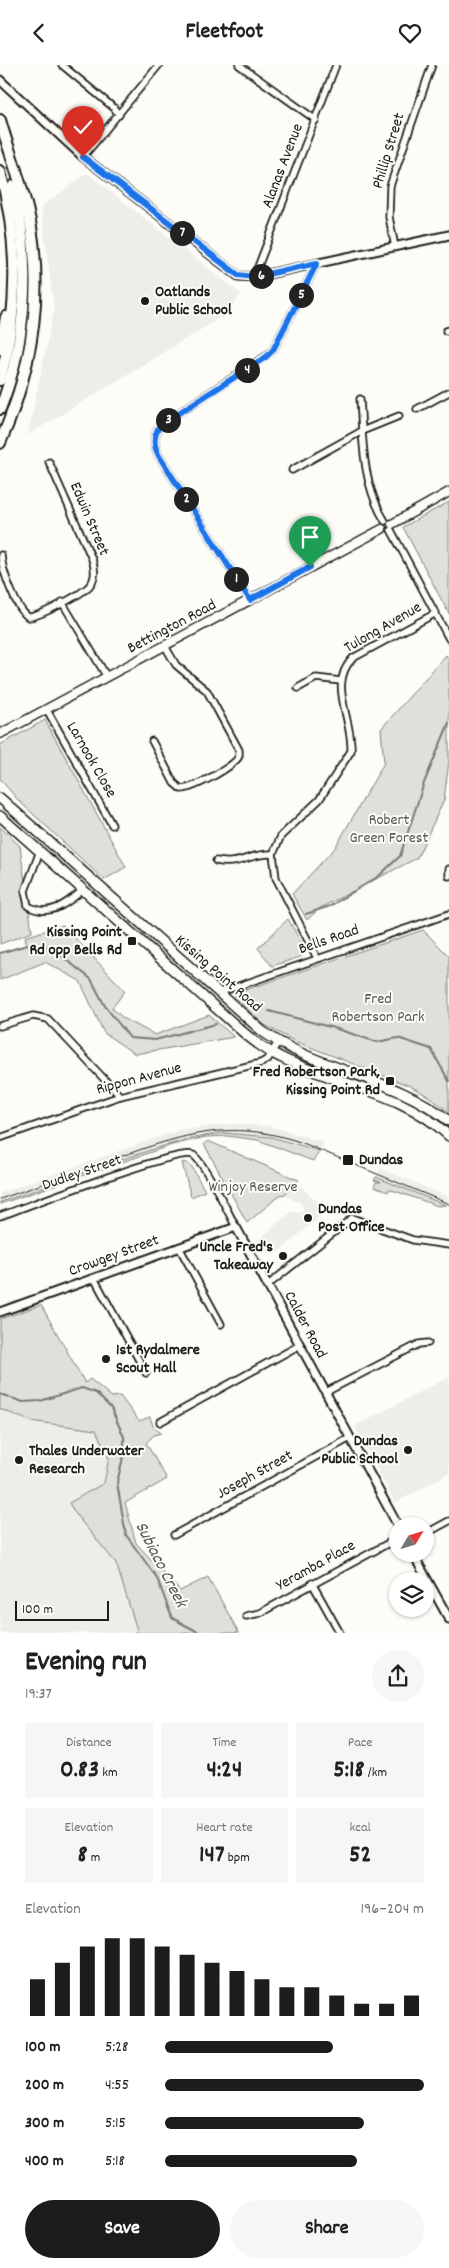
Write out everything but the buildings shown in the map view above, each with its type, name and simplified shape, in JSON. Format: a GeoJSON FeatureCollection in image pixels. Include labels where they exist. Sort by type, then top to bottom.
{"type":"FeatureCollection","features":[{"type":"Feature","properties":{"kind":"highway"},"geometry":{"type":"LineString","coordinates":[[0,121],[31,225],[35,269],[34,316],[28,361],[15,404],[0,443]]}},
{"type":"Feature","properties":{"kind":"highway"},"geometry":{"type":"LineString","coordinates":[[0,139],[16,199],[23,244],[24,281],[19,341],[0,409]]}},
{"type":"Feature","properties":{"kind":"highway"},"geometry":{"type":"LineString","coordinates":[[0,171],[6,193],[15,267],[10,335],[0,380]]}},
{"type":"Feature","properties":{"kind":"highway"},"geometry":{"type":"LineString","coordinates":[[0,349],[7,312],[10,267],[6,193]]}},
{"type":"Feature","properties":{"kind":"main road","name":"Bettington Road"},"geometry":{"type":"LineString","coordinates":[[0,734],[449,492]]}},
{"type":"Feature","properties":{"kind":"main road","name":"Kissing Point Road"},"geometry":{"type":"LineString","coordinates":[[0,798],[243,1016],[278,1043],[408,1095],[429,1106],[449,1121]]}},
{"type":"Feature","properties":{"kind":"main road","name":"Kissing Point Road"},"geometry":{"type":"LineString","coordinates":[[0,816],[234,1024],[272,1053],[299,1066],[404,1105],[428,1118],[449,1136]]}},
{"type":"Feature","properties":{"kind":"street"},"geometry":{"type":"LineString","coordinates":[[62,65],[114,107],[119,115]]}},
{"type":"Feature","properties":{"kind":"street"},"geometry":{"type":"LineString","coordinates":[[83,157],[159,65]]}},
{"type":"Feature","properties":{"kind":"street"},"geometry":{"type":"LineString","coordinates":[[239,65],[316,119]]}},
{"type":"Feature","properties":{"kind":"street","name":"Alanas Avenue"},"geometry":{"type":"LineString","coordinates":[[254,277],[336,65]]}},
{"type":"Feature","properties":{"kind":"street","name":"Phillip Street"},"geometry":{"type":"LineString","coordinates":[[395,247],[389,217],[390,186],[432,65]]}},
{"type":"Feature","properties":{"kind":"street"},"geometry":{"type":"LineString","coordinates":[[0,80],[83,157],[238,275],[254,277],[449,235]]}},
{"type":"Feature","properties":{"kind":"street"},"geometry":{"type":"LineString","coordinates":[[250,600],[159,456],[154,446],[154,439],[160,425],[266,357],[273,350],[317,263]]}},
{"type":"Feature","properties":{"kind":"street"},"geometry":{"type":"LineString","coordinates":[[417,409],[449,392]]}},
{"type":"Feature","properties":{"kind":"street"},"geometry":{"type":"LineString","coordinates":[[360,399],[368,482],[374,501],[449,639]]}},
{"type":"Feature","properties":{"kind":"street"},"geometry":{"type":"LineString","coordinates":[[292,470],[362,431],[399,416]]}},
{"type":"Feature","properties":{"kind":"street","name":"Edwin Street"},"geometry":{"type":"LineString","coordinates":[[1,555],[3,571],[24,614],[35,617],[90,585],[94,578],[95,569],[92,559],[49,461]]}},
{"type":"Feature","properties":{"kind":"street"},"geometry":{"type":"LineString","coordinates":[[62,602],[107,677]]}},
{"type":"Feature","properties":{"kind":"street","name":"Tulong Avenue"},"geometry":{"type":"LineString","coordinates":[[341,681],[344,668],[353,658],[436,613]]}},
{"type":"Feature","properties":{"kind":"street"},"geometry":{"type":"LineString","coordinates":[[152,741],[174,783],[182,789],[188,788],[232,765],[239,756],[239,750],[207,691],[176,665],[165,646]]}},
{"type":"Feature","properties":{"kind":"street"},"geometry":{"type":"LineString","coordinates":[[298,688],[316,678],[341,681],[351,751],[319,800],[281,836],[273,854],[276,878],[317,958]]}},
{"type":"Feature","properties":{"kind":"street","name":"Larnook Close"},"geometry":{"type":"LineString","coordinates":[[46,710],[112,825]]}},
{"type":"Feature","properties":{"kind":"street"},"geometry":{"type":"LineString","coordinates":[[40,851],[25,891],[28,906],[44,912],[52,910],[66,903],[83,890]]}},
{"type":"Feature","properties":{"kind":"street"},"geometry":{"type":"LineString","coordinates":[[216,861],[236,863],[258,854],[273,854]]}},
{"type":"Feature","properties":{"kind":"street"},"geometry":{"type":"LineString","coordinates":[[449,869],[449,875]]}},
{"type":"Feature","properties":{"kind":"street","name":"Bells Road"},"geometry":{"type":"LineString","coordinates":[[218,993],[449,914]]}},
{"type":"Feature","properties":{"kind":"street"},"geometry":{"type":"LineString","coordinates":[[0,1026],[33,1016],[48,1019],[120,1096]]}},
{"type":"Feature","properties":{"kind":"street","name":"Rippon Avenue"},"geometry":{"type":"LineString","coordinates":[[0,1138],[120,1096],[261,1063],[272,1053],[278,1043]]}},
{"type":"Feature","properties":{"kind":"street","name":"Calder Road"},"geometry":{"type":"LineString","coordinates":[[174,1156],[188,1154],[198,1159],[393,1517]]}},
{"type":"Feature","properties":{"kind":"street","name":"Dudley Street"},"geometry":{"type":"LineString","coordinates":[[0,1216],[174,1156]]}},
{"type":"Feature","properties":{"kind":"street"},"geometry":{"type":"LineString","coordinates":[[268,1285],[352,1219],[413,1240],[449,1245]]}},
{"type":"Feature","properties":{"kind":"street","name":"Crowgey Street"},"geometry":{"type":"LineString","coordinates":[[0,1312],[236,1227]]}},
{"type":"Feature","properties":{"kind":"street"},"geometry":{"type":"LineString","coordinates":[[179,1247],[221,1323]]}},
{"type":"Feature","properties":{"kind":"street"},"geometry":{"type":"LineString","coordinates":[[94,1278],[146,1373]]}},
{"type":"Feature","properties":{"kind":"street"},"geometry":{"type":"LineString","coordinates":[[326,1392],[419,1344],[428,1343]]}},
{"type":"Feature","properties":{"kind":"street"},"geometry":{"type":"LineString","coordinates":[[160,1422],[300,1345]]}},
{"type":"Feature","properties":{"kind":"street","name":"Joseph Street"},"geometry":{"type":"LineString","coordinates":[[174,1535],[350,1438]]}},
{"type":"Feature","properties":{"kind":"street"},"geometry":{"type":"LineString","coordinates":[[434,1529],[449,1521]]}},
{"type":"Feature","properties":{"kind":"street","name":"Yeramba Place"},"geometry":{"type":"LineString","coordinates":[[246,1616],[260,1613],[389,1543]]}},
{"type":"Feature","properties":{"kind":"street"},"geometry":{"type":"LineString","coordinates":[[418,1563],[449,1619]]}},
{"type":"Feature","properties":{"kind":"street"},"geometry":{"type":"LineString","coordinates":[[312,1583],[340,1633]]}},
{"type":"Feature","properties":{"kind":"shaded area","name":"Oatlands Public School"},"geometry":{"type":"Polygon","coordinates":[[[87,173],[241,294],[228,313],[28,435],[54,309],[41,207],[87,173]]]}},
{"type":"Feature","properties":{"kind":"shaded area"},"geometry":{"type":"Polygon","coordinates":[[[233,1124],[269,1126],[324,1142],[320,1151],[286,1140],[257,1135],[223,1133],[201,1135],[0,1202],[0,1193],[179,1130],[233,1124]]]}},
{"type":"Feature","properties":{"kind":"shaded area"},"geometry":{"type":"Polygon","coordinates":[[[380,1168],[449,1197],[449,1207],[376,1177],[380,1168]]]}},
{"type":"Feature","properties":{"kind":"shaded area"},"geometry":{"type":"Polygon","coordinates":[[[297,1183],[324,1208],[324,1213],[276,1254],[267,1254],[257,1243],[258,1240],[291,1212],[301,1213],[304,1209],[299,1201],[295,1201],[285,1194],[297,1183]]]}},
{"type":"Feature","properties":{"kind":"shaded area","name":"Dundas Public School"},"geometry":{"type":"Polygon","coordinates":[[[449,1377],[449,1473],[395,1503],[355,1426],[449,1377]]]}},
{"type":"Feature","properties":{"kind":"shaded area"},"geometry":{"type":"Polygon","coordinates":[[[0,1409],[30,1421],[96,1430],[109,1458],[103,1483],[77,1516],[116,1563],[137,1630],[134,1633],[0,1633],[0,1409]]]}},
{"type":"Feature","properties":{"kind":"green space"},"geometry":{"type":"Polygon","coordinates":[[[449,502],[449,614],[403,527],[449,502]]]}},
{"type":"Feature","properties":{"kind":"green space","name":"Robert Green Forest"},"geometry":{"type":"Polygon","coordinates":[[[446,655],[449,660],[449,761],[444,800],[417,858],[320,908],[307,920],[292,894],[335,848],[384,763],[381,729],[446,655]]]}},
{"type":"Feature","properties":{"kind":"green space"},"geometry":{"type":"Polygon","coordinates":[[[45,720],[126,867],[104,880],[18,800],[0,779],[0,745],[45,720]]]}},
{"type":"Feature","properties":{"kind":"green space"},"geometry":{"type":"Polygon","coordinates":[[[0,827],[20,846],[32,932],[0,944],[0,827]]]}},
{"type":"Feature","properties":{"kind":"green space"},"geometry":{"type":"Polygon","coordinates":[[[288,919],[307,952],[300,957],[272,966],[258,948],[288,919]]]}},
{"type":"Feature","properties":{"kind":"green space"},"geometry":{"type":"Polygon","coordinates":[[[63,925],[125,991],[112,1008],[123,1018],[155,1035],[209,1015],[234,1037],[135,1054],[104,1033],[80,981],[45,962],[0,980],[0,953],[27,945],[25,937],[63,925]]]}},
{"type":"Feature","properties":{"kind":"green space","name":"Fred Robertson Park"},"geometry":{"type":"Polygon","coordinates":[[[423,930],[449,956],[449,1112],[428,1096],[410,1086],[292,1040],[263,1024],[234,997],[236,993],[423,930]]]}},
{"type":"Feature","properties":{"kind":"green space"},"geometry":{"type":"Polygon","coordinates":[[[223,1133],[271,1137],[320,1151],[313,1161],[258,1140],[227,1136],[206,1137],[172,1145],[0,1204],[0,1202],[151,1150],[194,1138],[223,1133]]]}},
{"type":"Feature","properties":{"kind":"green space","name":"Winjoy Reserve"},"geometry":{"type":"Polygon","coordinates":[[[208,1141],[299,1180],[285,1194],[280,1195],[247,1223],[204,1144],[208,1141]]]}},
{"type":"Feature","properties":{"kind":"green space"},"geometry":{"type":"Polygon","coordinates":[[[186,1162],[192,1167],[205,1191],[191,1197],[182,1163],[186,1162]]]}},
{"type":"Feature","properties":{"kind":"green space"},"geometry":{"type":"Polygon","coordinates":[[[376,1177],[445,1205],[438,1206],[389,1189],[388,1192],[374,1187],[376,1182],[381,1182],[374,1180],[376,1177]]]}},
{"type":"Feature","properties":{"kind":"green space"},"geometry":{"type":"Polygon","coordinates":[[[41,1305],[85,1383],[90,1379],[112,1397],[120,1396],[139,1421],[150,1417],[153,1426],[161,1433],[154,1435],[146,1443],[167,1479],[125,1503],[136,1543],[180,1591],[208,1577],[239,1633],[134,1633],[137,1630],[116,1563],[77,1516],[69,1503],[104,1483],[109,1458],[96,1430],[30,1421],[0,1409],[0,1319],[41,1305]]]}},
{"type":"Feature","properties":{"kind":"waterway"},"geometry":{"type":"LineString","coordinates":[[306,914],[330,906],[379,876],[400,856],[424,783],[449,723]]}},
{"type":"Feature","properties":{"kind":"waterway"},"geometry":{"type":"LineString","coordinates":[[0,953],[27,945],[50,947],[91,979],[105,1006],[130,1038],[155,1040],[216,1024]]}},
{"type":"Feature","properties":{"kind":"waterway"},"geometry":{"type":"LineString","coordinates":[[269,1011],[334,1028],[377,1042],[398,1038],[431,1049],[449,1081]]}},
{"type":"Feature","properties":{"kind":"waterway","name":"Subiaco Creek"},"geometry":{"type":"LineString","coordinates":[[0,1394],[23,1402],[40,1401],[82,1388],[96,1393],[111,1408],[124,1437],[124,1453],[117,1483],[126,1535],[157,1578],[172,1618],[200,1633]]}},
{"type":"Feature","properties":{"kind":"tram line"},"geometry":{"type":"LineString","coordinates":[[0,1199],[181,1137],[204,1133],[250,1131],[276,1135],[303,1143],[449,1204]]}},
{"type":"Feature","properties":{"kind":"place","name":"Oatlands Public School"},"geometry":{"type":"Point","coordinates":[145,301]}},
{"type":"Feature","properties":{"kind":"place","name":"Kissing Point Rd opp Bells Rd"},"geometry":{"type":"Point","coordinates":[132,941]}},
{"type":"Feature","properties":{"kind":"place","name":"Fred Robertson Park, Kissing Point Rd"},"geometry":{"type":"Point","coordinates":[390,1081]}},
{"type":"Feature","properties":{"kind":"place","name":"Dundas"},"geometry":{"type":"Point","coordinates":[348,1160]}},
{"type":"Feature","properties":{"kind":"place","name":"Dundas Post Office"},"geometry":{"type":"Point","coordinates":[308,1218]}},
{"type":"Feature","properties":{"kind":"place","name":"Uncle Fred's Takeaway"},"geometry":{"type":"Point","coordinates":[283,1256]}},
{"type":"Feature","properties":{"kind":"place","name":"1st Rydalmere Scout Hall"},"geometry":{"type":"Point","coordinates":[106,1359]}},
{"type":"Feature","properties":{"kind":"place","name":"Dundas Public School"},"geometry":{"type":"Point","coordinates":[408,1450]}},
{"type":"Feature","properties":{"kind":"place","name":"Thales Underwater Research"},"geometry":{"type":"Point","coordinates":[19,1460]}},
{"type":"Feature","properties":{"kind":"route"},"geometry":{"type":"LineString","coordinates":[[83,157],[238,275],[254,277],[317,263],[273,350],[260,362],[160,425],[154,439],[154,446],[159,456],[250,600],[310,567]]}}]}
